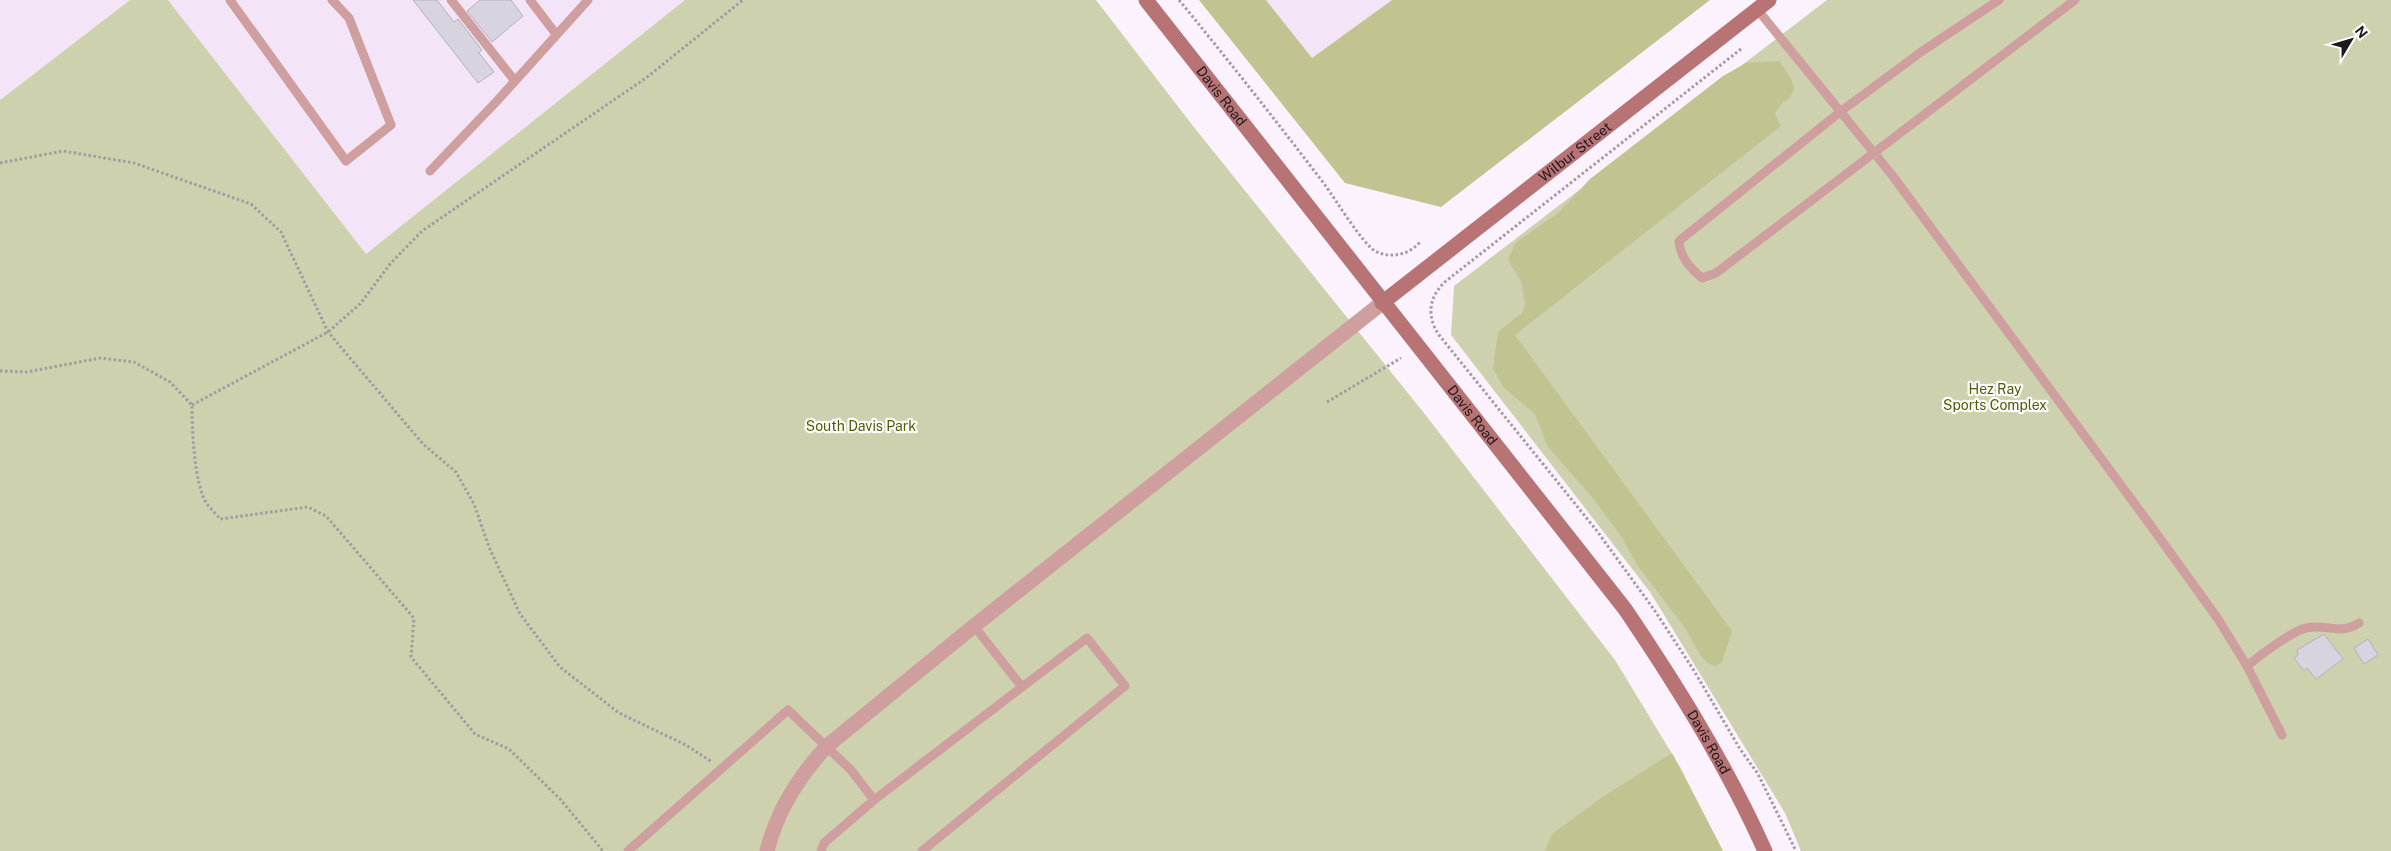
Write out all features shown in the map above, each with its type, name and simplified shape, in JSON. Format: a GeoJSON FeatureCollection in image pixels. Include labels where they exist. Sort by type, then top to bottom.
{"type":"FeatureCollection","features":[{"type":"Feature","properties":{"kind":"street","name":"Davis Road"},"geometry":{"type":"LineString","coordinates":[[1146,0],[1382,303],[1625,609],[1667,670],[1704,732],[1765,851]]}},
{"type":"Feature","properties":{"kind":"street","name":"Wilbur Street"},"geometry":{"type":"LineString","coordinates":[[1382,303],[1763,5]]}},
{"type":"Feature","properties":{"kind":"street"},"geometry":{"type":"LineString","coordinates":[[767,851],[770,837],[788,796],[811,763],[827,746],[974,626],[1382,303]]}},
{"type":"Feature","properties":{"kind":"lane"},"geometry":{"type":"LineString","coordinates":[[230,0],[346,161],[391,125],[349,18],[332,0]]}},
{"type":"Feature","properties":{"kind":"lane"},"geometry":{"type":"LineString","coordinates":[[451,0],[515,81]]}},
{"type":"Feature","properties":{"kind":"lane"},"geometry":{"type":"LineString","coordinates":[[530,0],[556,34]]}},
{"type":"Feature","properties":{"kind":"lane"},"geometry":{"type":"LineString","coordinates":[[430,171],[588,0]]}},
{"type":"Feature","properties":{"kind":"lane"},"geometry":{"type":"LineString","coordinates":[[1999,0],[1921,52],[1840,112],[1679,241],[1680,252],[1692,270],[1702,278],[1716,273],[2075,0]]}},
{"type":"Feature","properties":{"kind":"lane"},"geometry":{"type":"LineString","coordinates":[[1763,5],[1840,112],[1874,154],[2151,526],[2218,620],[2247,666],[2282,735]]}},
{"type":"Feature","properties":{"kind":"lane"},"geometry":{"type":"LineString","coordinates":[[2247,666],[2304,628],[2338,630],[2348,629],[2359,623]]}},
{"type":"Feature","properties":{"kind":"lane"},"geometry":{"type":"LineString","coordinates":[[974,626],[1022,687]]}},
{"type":"Feature","properties":{"kind":"lane"},"geometry":{"type":"LineString","coordinates":[[821,851],[824,843],[874,800],[1087,638],[1125,686],[922,851]]}},
{"type":"Feature","properties":{"kind":"lane"},"geometry":{"type":"LineString","coordinates":[[628,851],[788,710],[851,770],[874,800]]}},
{"type":"Feature","properties":{"kind":"path"},"geometry":{"type":"LineString","coordinates":[[192,405],[328,332],[360,304],[390,264],[422,230],[646,78],[743,0]]}},
{"type":"Feature","properties":{"kind":"path"},"geometry":{"type":"LineString","coordinates":[[1179,0],[1345,211],[1366,243],[1380,253],[1396,256],[1409,251],[1420,242]]}},
{"type":"Feature","properties":{"kind":"path"},"geometry":{"type":"LineString","coordinates":[[1741,50],[1446,281],[1431,300],[1430,314],[1435,330],[1597,531],[1655,611],[1693,669],[1740,749],[1758,774],[1796,851]]}},
{"type":"Feature","properties":{"kind":"path"},"geometry":{"type":"LineString","coordinates":[[0,163],[63,151],[134,163],[251,204],[281,232],[328,332],[423,444],[456,472],[474,504],[489,547],[520,614],[560,667],[620,713],[686,745],[722,768]]}},
{"type":"Feature","properties":{"kind":"path"},"geometry":{"type":"LineString","coordinates":[[0,371],[27,372],[100,358],[134,362],[170,382],[192,405],[192,435],[197,467],[206,503],[220,519],[308,507],[326,516],[414,618],[412,657],[475,734],[509,749],[561,800],[603,851]]}},
{"type":"Feature","properties":{"kind":"path"},"geometry":{"type":"LineString","coordinates":[[1327,402],[1401,358]]}},
{"type":"Feature","properties":{"kind":"shaded area"},"geometry":{"type":"Polygon","coordinates":[[[0,0],[130,0],[0,100],[0,0]]]}},
{"type":"Feature","properties":{"kind":"shaded area"},"geometry":{"type":"Polygon","coordinates":[[[168,0],[685,0],[366,254],[168,0]]]}},
{"type":"Feature","properties":{"kind":"shaded area"},"geometry":{"type":"Polygon","coordinates":[[[1266,0],[1392,0],[1312,58],[1266,0]]]}},
{"type":"Feature","properties":{"kind":"green space","name":"South Davis Park"},"geometry":{"type":"Polygon","coordinates":[[[130,0],[168,0],[366,254],[685,0],[1096,0],[1193,126],[1424,413],[1615,660],[1680,767],[1723,851],[0,851],[0,100],[130,0]]]}},
{"type":"Feature","properties":{"kind":"green space"},"geometry":{"type":"Polygon","coordinates":[[[1199,0],[1266,0],[1312,58],[1392,0],[1710,0],[1441,207],[1345,183],[1199,0]]]}},
{"type":"Feature","properties":{"kind":"green space","name":"Hez Ray Sports Complex"},"geometry":{"type":"Polygon","coordinates":[[[1827,0],[2391,0],[2391,851],[1801,851],[1785,813],[1650,592],[1451,335],[1454,286],[1827,0]]]}},
{"type":"Feature","properties":{"kind":"green space"},"geometry":{"type":"Polygon","coordinates":[[[1779,61],[1789,75],[1793,85],[1792,95],[1780,105],[1775,114],[1781,126],[1515,335],[1732,631],[1722,662],[1716,666],[1707,663],[1699,653],[1685,628],[1637,565],[1621,536],[1592,497],[1548,447],[1535,414],[1504,388],[1493,369],[1498,332],[1523,312],[1525,303],[1521,281],[1508,260],[1515,243],[1558,213],[1590,179],[1723,76],[1746,63],[1779,61]]]}},
{"type":"Feature","properties":{"kind":"green space"},"geometry":{"type":"Polygon","coordinates":[[[1672,753],[1723,851],[1545,851],[1552,834],[1604,796],[1672,753]]]}},
{"type":"Feature","properties":{"kind":"building"},"geometry":{"type":"Polygon","coordinates":[[[413,0],[437,0],[454,22],[458,19],[482,50],[479,53],[494,72],[478,83],[413,0]]]}},
{"type":"Feature","properties":{"kind":"building"},"geometry":{"type":"Polygon","coordinates":[[[480,0],[511,0],[523,16],[492,42],[467,11],[480,0]]]}},
{"type":"Feature","properties":{"kind":"building"},"geometry":{"type":"Polygon","coordinates":[[[2324,634],[2343,659],[2316,679],[2307,668],[2304,671],[2294,658],[2298,655],[2297,650],[2324,634]]]}},
{"type":"Feature","properties":{"kind":"building"},"geometry":{"type":"Polygon","coordinates":[[[2368,639],[2378,655],[2364,664],[2354,648],[2368,639]]]}}]}
